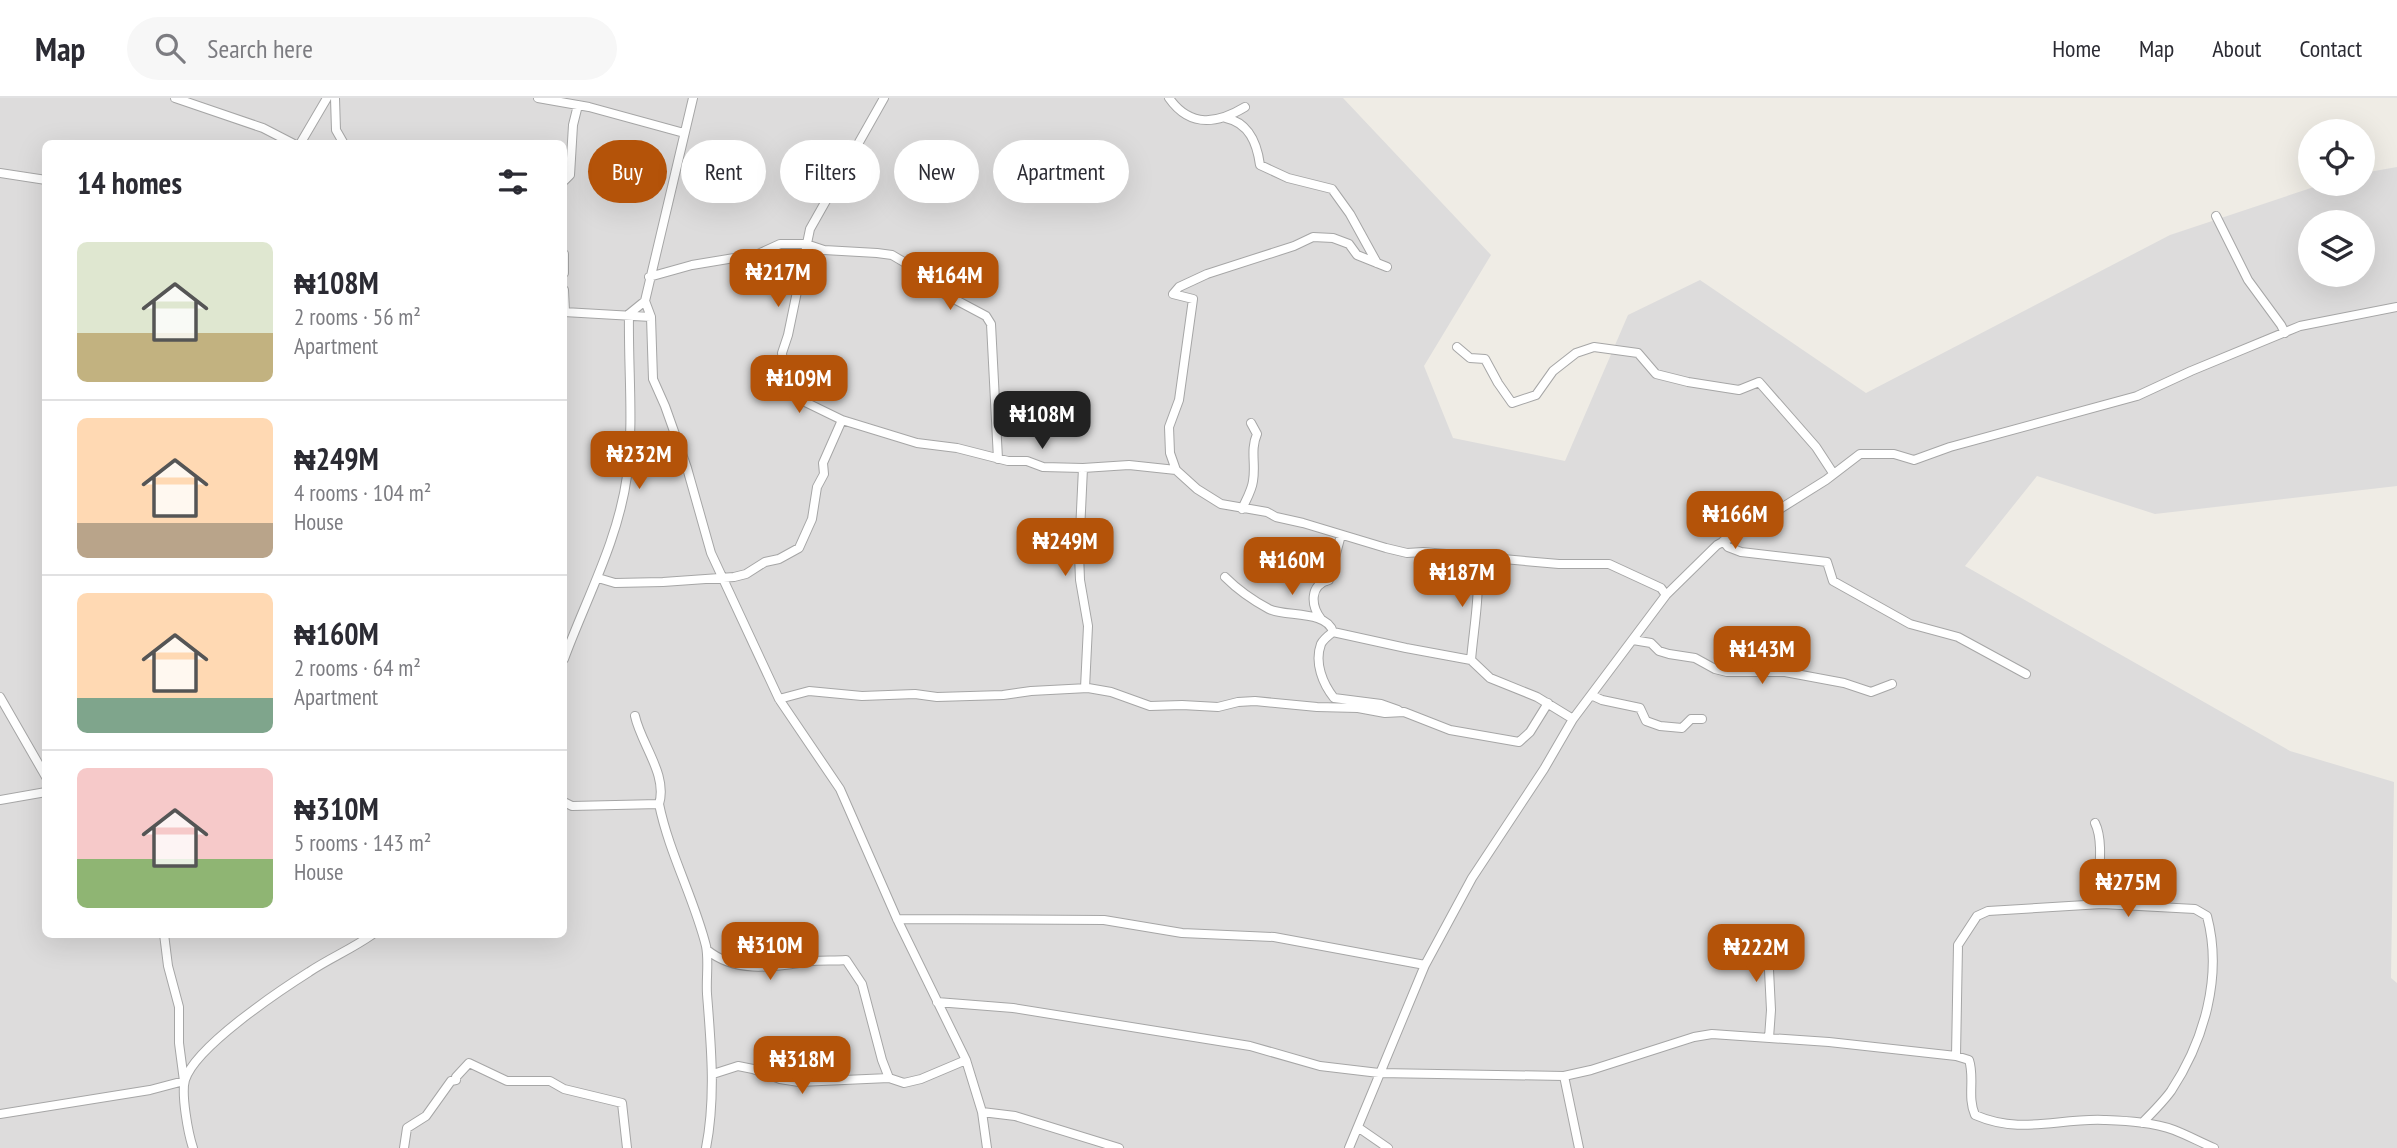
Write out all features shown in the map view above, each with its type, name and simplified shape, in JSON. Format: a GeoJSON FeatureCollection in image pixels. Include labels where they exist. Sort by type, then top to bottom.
{"type":"FeatureCollection","features":[{"type":"Feature","properties":{"kind":"street"},"geometry":{"type":"LineString","coordinates":[[175,98],[263,128],[287,140]]}},
{"type":"Feature","properties":{"kind":"street"},"geometry":{"type":"LineString","coordinates":[[302,140],[327,98]]}},
{"type":"Feature","properties":{"kind":"street"},"geometry":{"type":"LineString","coordinates":[[335,98],[336,130],[342,140]]}},
{"type":"Feature","properties":{"kind":"street"},"geometry":{"type":"LineString","coordinates":[[538,98],[578,105],[684,134]]}},
{"type":"Feature","properties":{"kind":"street"},"geometry":{"type":"LineString","coordinates":[[693,98],[645,301],[651,317],[653,379],[687,468],[711,553],[779,699],[839,789],[897,919],[966,1060],[982,1112],[987,1148]]}},
{"type":"Feature","properties":{"kind":"street"},"geometry":{"type":"LineString","coordinates":[[884,98],[810,229],[782,353],[784,375],[801,400],[842,420],[917,443],[998,459],[1027,461],[1058,468],[1129,465],[1176,470]]}},
{"type":"Feature","properties":{"kind":"street"},"geometry":{"type":"LineString","coordinates":[[1169,98],[1181,113],[1200,120],[1226,118],[1237,121],[1250,132],[1258,151],[1260,165],[1288,178],[1332,190],[1350,214],[1377,263]]}},
{"type":"Feature","properties":{"kind":"street"},"geometry":{"type":"LineString","coordinates":[[567,178],[570,175],[573,125],[578,105]]}},
{"type":"Feature","properties":{"kind":"street"},"geometry":{"type":"LineString","coordinates":[[1226,118],[1245,107]]}},
{"type":"Feature","properties":{"kind":"street"},"geometry":{"type":"LineString","coordinates":[[0,173],[42,179]]}},
{"type":"Feature","properties":{"kind":"street"},"geometry":{"type":"LineString","coordinates":[[2216,216],[2248,280],[2285,333]]}},
{"type":"Feature","properties":{"kind":"street"},"geometry":{"type":"LineString","coordinates":[[1387,267],[1357,255],[1349,243],[1332,238],[1313,237],[1294,246],[1207,274],[1178,287],[1173,294],[1194,299],[1194,311],[1188,330],[1179,400],[1169,427],[1170,453],[1176,470],[1197,489],[1221,504],[1267,512],[1276,517],[1407,553],[1423,552],[1559,564],[1609,564],[1661,588],[1666,595]]}},
{"type":"Feature","properties":{"kind":"street"},"geometry":{"type":"LineString","coordinates":[[649,277],[692,265],[758,254],[780,244],[806,244],[824,250],[892,255],[914,268],[939,291],[986,316],[991,324],[998,459]]}},
{"type":"Feature","properties":{"kind":"street"},"geometry":{"type":"LineString","coordinates":[[629,314],[645,301]]}},
{"type":"Feature","properties":{"kind":"street"},"geometry":{"type":"LineString","coordinates":[[1349,1148],[1425,965],[1472,878],[1544,769],[1573,719],[1666,595],[1723,541],[1751,527],[1860,454],[1894,454],[1914,460],[1950,447],[2137,396],[2192,370],[2300,326],[2397,307]]}},
{"type":"Feature","properties":{"kind":"street"},"geometry":{"type":"LineString","coordinates":[[567,312],[651,317]]}},
{"type":"Feature","properties":{"kind":"street"},"geometry":{"type":"LineString","coordinates":[[567,652],[598,578],[617,523],[627,478],[632,420],[629,314]]}},
{"type":"Feature","properties":{"kind":"street"},"geometry":{"type":"LineString","coordinates":[[1457,347],[1470,358],[1485,359],[1513,403],[1536,395],[1553,371],[1576,353],[1594,347],[1638,353],[1656,374],[1688,382],[1739,390],[1759,382],[1816,447],[1833,473]]}},
{"type":"Feature","properties":{"kind":"street"},"geometry":{"type":"LineString","coordinates":[[598,578],[615,583],[663,582],[746,574],[765,562],[779,559],[799,548],[812,519],[817,487],[824,474],[823,463],[842,420]]}},
{"type":"Feature","properties":{"kind":"street"},"geometry":{"type":"LineString","coordinates":[[1242,509],[1253,482],[1252,446],[1257,434],[1251,423]]}},
{"type":"Feature","properties":{"kind":"street"},"geometry":{"type":"LineString","coordinates":[[1083,468],[1079,553],[1080,580],[1088,626],[1085,688]]}},
{"type":"Feature","properties":{"kind":"street"},"geometry":{"type":"LineString","coordinates":[[1321,620],[1313,606],[1314,597],[1318,586],[1329,580],[1341,535]]}},
{"type":"Feature","properties":{"kind":"street"},"geometry":{"type":"LineString","coordinates":[[1723,541],[1728,547],[1741,552],[1827,562],[1833,581],[1910,624],[1958,637],[2026,674]]}},
{"type":"Feature","properties":{"kind":"street"},"geometry":{"type":"LineString","coordinates":[[1471,660],[1478,602],[1476,558]]}},
{"type":"Feature","properties":{"kind":"street"},"geometry":{"type":"LineString","coordinates":[[1225,577],[1270,609],[1321,620],[1331,626],[1332,632]]}},
{"type":"Feature","properties":{"kind":"street"},"geometry":{"type":"LineString","coordinates":[[1332,632],[1471,660],[1490,678],[1548,703],[1573,719]]}},
{"type":"Feature","properties":{"kind":"street"},"geometry":{"type":"LineString","coordinates":[[1332,632],[1321,644],[1320,662],[1323,683],[1334,698],[1381,704],[1450,730],[1519,742],[1530,732],[1548,703]]}},
{"type":"Feature","properties":{"kind":"street"},"geometry":{"type":"LineString","coordinates":[[1633,640],[1651,643],[1660,651],[1695,658],[1727,672],[1785,672],[1844,683],[1871,692],[1892,684]]}},
{"type":"Feature","properties":{"kind":"street"},"geometry":{"type":"LineString","coordinates":[[779,699],[809,691],[862,696],[915,694],[937,697],[1085,688],[1111,692],[1150,706],[1182,705],[1204,708],[1255,701],[1358,708],[1385,713],[1404,712]]}},
{"type":"Feature","properties":{"kind":"street"},"geometry":{"type":"LineString","coordinates":[[1591,695],[1640,708],[1646,721],[1660,726],[1682,728],[1690,719],[1702,719]]}},
{"type":"Feature","properties":{"kind":"street"},"geometry":{"type":"LineString","coordinates":[[0,696],[42,770]]}},
{"type":"Feature","properties":{"kind":"street"},"geometry":{"type":"LineString","coordinates":[[635,716],[638,730],[659,778],[662,794],[659,804],[664,830],[684,878],[707,950],[713,1074],[706,1148]]}},
{"type":"Feature","properties":{"kind":"street"},"geometry":{"type":"LineString","coordinates":[[0,800],[42,793]]}},
{"type":"Feature","properties":{"kind":"street"},"geometry":{"type":"LineString","coordinates":[[567,804],[572,806],[659,804]]}},
{"type":"Feature","properties":{"kind":"street"},"geometry":{"type":"LineString","coordinates":[[2095,823],[2101,843],[2097,878],[2098,904]]}},
{"type":"Feature","properties":{"kind":"street"},"geometry":{"type":"LineString","coordinates":[[1956,1056],[1958,945],[1978,916],[1988,911],[2098,904],[2195,909],[2207,916],[2212,934],[2212,994],[2193,1052],[2170,1091],[2142,1124]]}},
{"type":"Feature","properties":{"kind":"street"},"geometry":{"type":"LineString","coordinates":[[897,919],[1104,920],[1182,933],[1274,937],[1425,965]]}},
{"type":"Feature","properties":{"kind":"street"},"geometry":{"type":"LineString","coordinates":[[1767,930],[1771,1010],[1769,1038]]}},
{"type":"Feature","properties":{"kind":"street"},"geometry":{"type":"LineString","coordinates":[[164,938],[168,966],[179,1007],[179,1044],[187,1130],[192,1148]]}},
{"type":"Feature","properties":{"kind":"street"},"geometry":{"type":"LineString","coordinates":[[184,1082],[192,1066],[213,1042],[310,971],[350,951],[368,938]]}},
{"type":"Feature","properties":{"kind":"street"},"geometry":{"type":"LineString","coordinates":[[707,950],[719,960],[762,968],[813,961],[846,960],[862,984],[889,1077]]}},
{"type":"Feature","properties":{"kind":"street"},"geometry":{"type":"LineString","coordinates":[[707,970],[719,960]]}},
{"type":"Feature","properties":{"kind":"street"},"geometry":{"type":"LineString","coordinates":[[937,1002],[1013,1008],[1226,1042],[1320,1066],[1379,1073],[1564,1076],[1712,1034],[1829,1042],[1956,1056],[1969,1060],[1970,1104],[1975,1115],[1988,1120],[2024,1126],[2102,1120],[2142,1124],[2172,1129],[2214,1148]]}},
{"type":"Feature","properties":{"kind":"street"},"geometry":{"type":"LineString","coordinates":[[713,1074],[738,1066],[799,1082],[889,1077],[904,1083],[921,1079],[966,1060]]}},
{"type":"Feature","properties":{"kind":"street"},"geometry":{"type":"LineString","coordinates":[[404,1148],[407,1128],[426,1116],[451,1081],[456,1080],[470,1063],[507,1081],[550,1081],[564,1089],[622,1102],[627,1148]]}},
{"type":"Feature","properties":{"kind":"street"},"geometry":{"type":"LineString","coordinates":[[1564,1076],[1579,1148]]}},
{"type":"Feature","properties":{"kind":"street"},"geometry":{"type":"LineString","coordinates":[[0,1114],[137,1093],[184,1082]]}},
{"type":"Feature","properties":{"kind":"street"},"geometry":{"type":"LineString","coordinates":[[982,1112],[1015,1115],[1119,1148]]}},
{"type":"Feature","properties":{"kind":"street"},"geometry":{"type":"LineString","coordinates":[[1359,1128],[1388,1148]]}},
{"type":"Feature","properties":{"kind":"shaded area"},"geometry":{"type":"Polygon","coordinates":[[[0,98],[1343,98],[1491,255],[1424,366],[1453,438],[1565,461],[1628,315],[1700,280],[1866,393],[2170,235],[2298,192],[2298,196],[2375,196],[2375,171],[2397,167],[2397,486],[2155,514],[2037,476],[1965,566],[2290,751],[2394,782],[2391,978],[2397,983],[2397,1148],[0,1148],[0,98]]]}}]}
